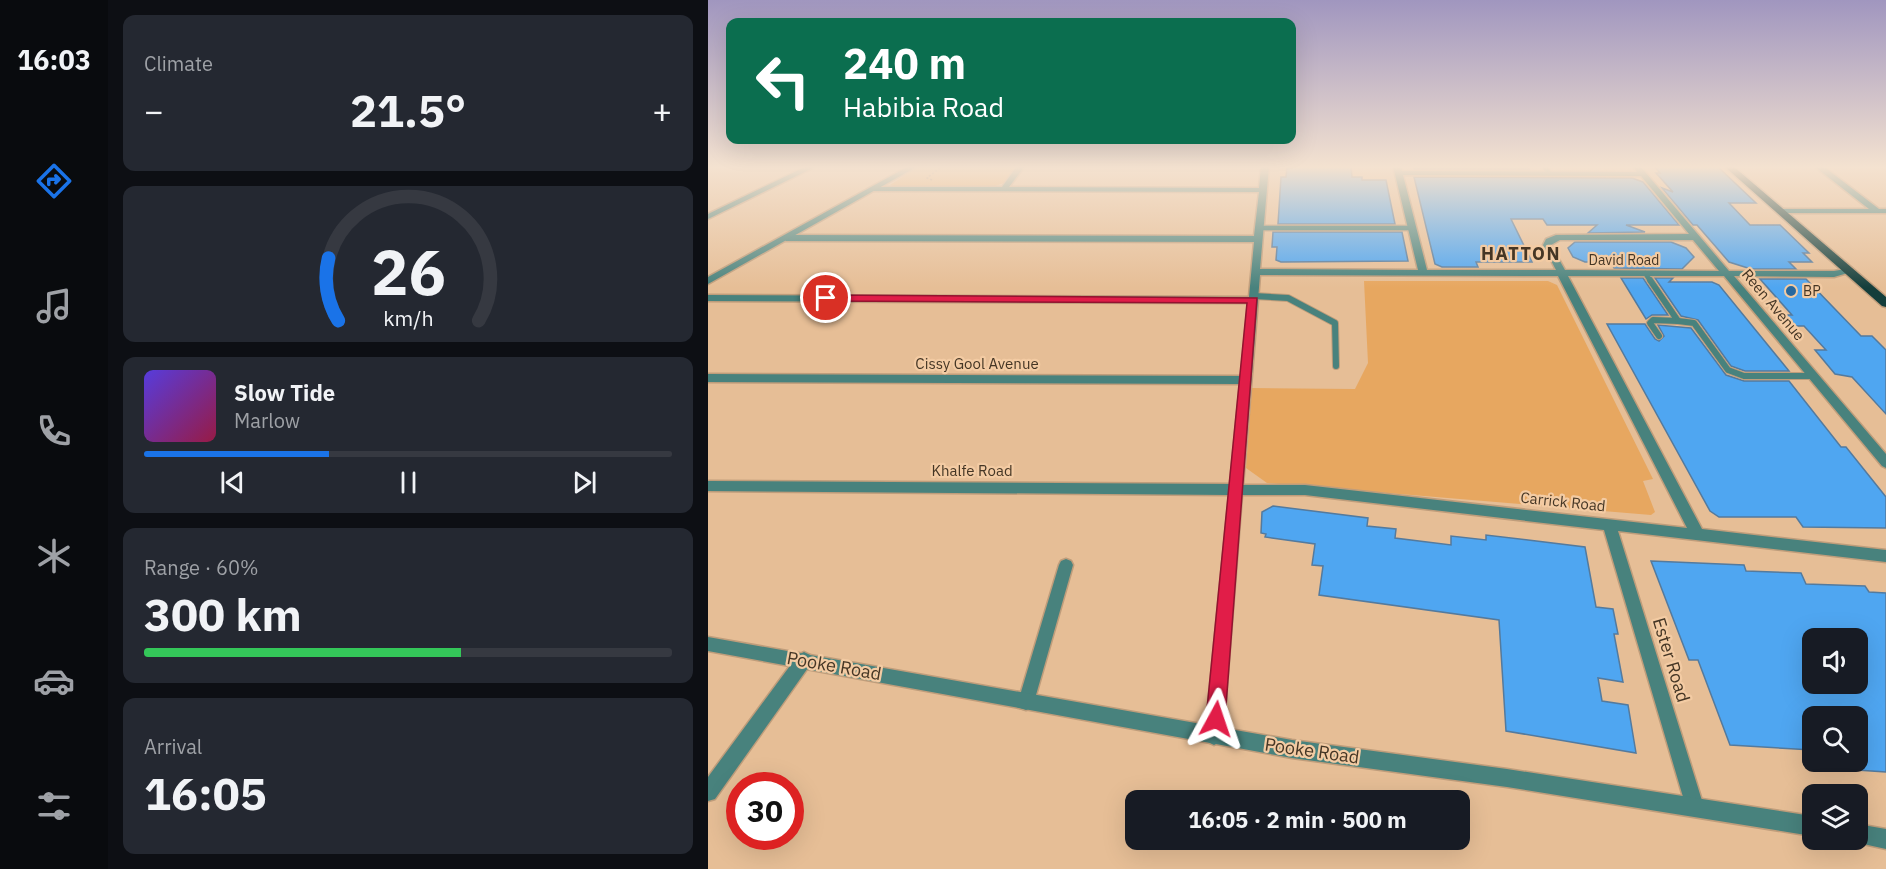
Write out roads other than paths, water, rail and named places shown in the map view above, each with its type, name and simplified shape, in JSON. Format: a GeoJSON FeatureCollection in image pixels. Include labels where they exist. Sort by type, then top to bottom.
{"type":"FeatureCollection","features":[{"type":"Feature","properties":{"kind":"main road"},"geometry":{"type":"LineString","coordinates":[[1773,207],[1886,303]]}},
{"type":"Feature","properties":{"kind":"main road"},"geometry":{"type":"LineString","coordinates":[[1781,207],[1781,211]]}},
{"type":"Feature","properties":{"kind":"street"},"geometry":{"type":"LineString","coordinates":[[708,218],[731,207]]}},
{"type":"Feature","properties":{"kind":"street"},"geometry":{"type":"LineString","coordinates":[[708,281],[842,207]]}},
{"type":"Feature","properties":{"kind":"street"},"geometry":{"type":"LineString","coordinates":[[1214,736],[1261,207]]}},
{"type":"Feature","properties":{"kind":"street"},"geometry":{"type":"LineString","coordinates":[[1407,207],[1424,273]]}},
{"type":"Feature","properties":{"kind":"street","name":"Reen Avenue"},"geometry":{"type":"LineString","coordinates":[[1670,207],[1886,463]]}},
{"type":"Feature","properties":{"kind":"street"},"geometry":{"type":"LineString","coordinates":[[1781,211],[1881,211]]}},
{"type":"Feature","properties":{"kind":"street"},"geometry":{"type":"LineString","coordinates":[[786,238],[1259,233]]}},
{"type":"Feature","properties":{"kind":"street"},"geometry":{"type":"LineString","coordinates":[[1696,237],[1555,238],[1547,245],[1697,533]]}},
{"type":"Feature","properties":{"kind":"street","name":"David Road"},"geometry":{"type":"LineString","coordinates":[[1256,272],[1834,274],[1848,270]]}},
{"type":"Feature","properties":{"kind":"street"},"geometry":{"type":"LineString","coordinates":[[708,298],[1253,298]]}},
{"type":"Feature","properties":{"kind":"street","name":"Cissy Gool Avenue"},"geometry":{"type":"LineString","coordinates":[[708,378],[1246,380]]}},
{"type":"Feature","properties":{"kind":"street","name":"Khalfe Road"},"geometry":{"type":"LineString","coordinates":[[708,486],[1236,488]]}},
{"type":"Feature","properties":{"kind":"street","name":"Carrick Road"},"geometry":{"type":"LineString","coordinates":[[1236,488],[1314,491],[1886,556]]}},
{"type":"Feature","properties":{"kind":"street","name":"Ester Road"},"geometry":{"type":"LineString","coordinates":[[1609,524],[1695,807]]}},
{"type":"Feature","properties":{"kind":"street"},"geometry":{"type":"LineString","coordinates":[[1026,702],[1066,565]]}},
{"type":"Feature","properties":{"kind":"street","name":"Pooke Road"},"geometry":{"type":"LineString","coordinates":[[708,644],[1214,736],[1802,824]]}},
{"type":"Feature","properties":{"kind":"street"},"geometry":{"type":"LineString","coordinates":[[708,792],[804,660]]}},
{"type":"Feature","properties":{"kind":"street"},"geometry":{"type":"LineString","coordinates":[[1868,836],[1886,839]]}},
{"type":"Feature","properties":{"kind":"lane"},"geometry":{"type":"LineString","coordinates":[[1259,233],[1413,228]]}},
{"type":"Feature","properties":{"kind":"lane"},"geometry":{"type":"LineString","coordinates":[[1646,273],[1678,321]]}},
{"type":"Feature","properties":{"kind":"lane"},"geometry":{"type":"LineString","coordinates":[[1253,298],[1288,298],[1335,323],[1336,366]]}},
{"type":"Feature","properties":{"kind":"lane"},"geometry":{"type":"LineString","coordinates":[[1659,336],[1650,323],[1653,320],[1694,323],[1728,370],[1734,374],[1813,376]]}},
{"type":"Feature","properties":{"kind":"place","name":"BP"},"geometry":{"type":"Point","coordinates":[1791,291]}},
{"type":"Feature","properties":{"kind":"district","name":"HATTON"},"geometry":{"type":"Point","coordinates":[1521,254]}}]}
